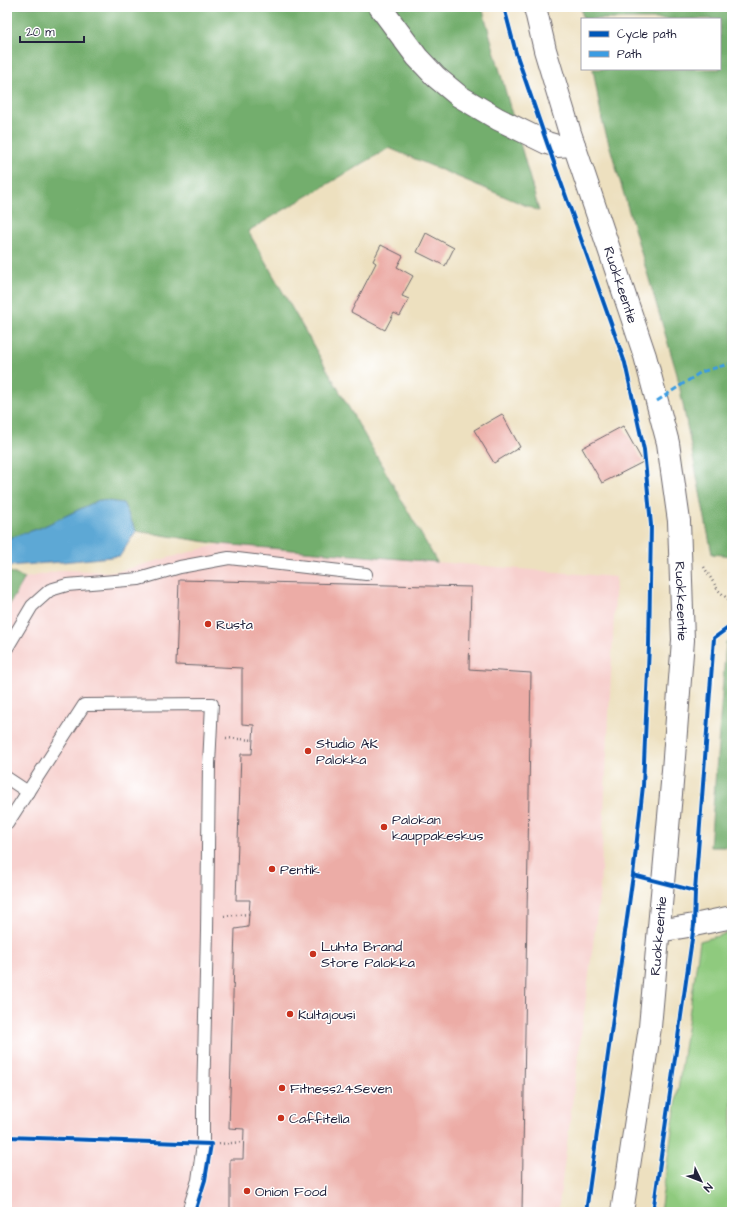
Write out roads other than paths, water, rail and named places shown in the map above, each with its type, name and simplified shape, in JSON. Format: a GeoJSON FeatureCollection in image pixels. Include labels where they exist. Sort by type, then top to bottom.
{"type":"FeatureCollection","features":[{"type":"Feature","properties":{"kind":"street"},"geometry":{"type":"LineString","coordinates":[[380,7],[417,57],[436,77],[459,96],[498,119],[547,143],[557,146],[574,145]]}},
{"type":"Feature","properties":{"kind":"street","name":"Ruokkeentie"},"geometry":{"type":"LineString","coordinates":[[535,7],[545,50],[574,145],[645,356],[668,444],[679,521],[683,640],[672,783],[650,1027],[622,1212]]}},
{"type":"Feature","properties":{"kind":"street"},"geometry":{"type":"LineString","coordinates":[[659,930],[694,925],[732,917]]}},
{"type":"Feature","properties":{"kind":"lane"},"geometry":{"type":"LineString","coordinates":[[7,648],[32,606],[50,590],[67,584],[139,580],[180,567],[229,558],[366,574]]}},
{"type":"Feature","properties":{"kind":"lane"},"geometry":{"type":"LineString","coordinates":[[7,824],[84,705],[212,704],[209,764],[203,1144],[198,1180],[188,1212]]}},
{"type":"Feature","properties":{"kind":"lane"},"geometry":{"type":"LineString","coordinates":[[7,778],[28,792]]}},
{"type":"Feature","properties":{"kind":"water"},"geometry":{"type":"Polygon","coordinates":[[[99,500],[123,503],[136,531],[120,556],[7,566],[7,539],[40,528],[99,500]]]}},
{"type":"Feature","properties":{"kind":"place","name":"Rusta"},"geometry":{"type":"Point","coordinates":[208,624]}},
{"type":"Feature","properties":{"kind":"place","name":"Studio AK Palokka"},"geometry":{"type":"Point","coordinates":[308,751]}},
{"type":"Feature","properties":{"kind":"place","name":"Palokan kauppakeskus"},"geometry":{"type":"Point","coordinates":[384,827]}},
{"type":"Feature","properties":{"kind":"place","name":"Pentik"},"geometry":{"type":"Point","coordinates":[272,869]}},
{"type":"Feature","properties":{"kind":"place","name":"Luhta Brand Store Palokka"},"geometry":{"type":"Point","coordinates":[313,954]}},
{"type":"Feature","properties":{"kind":"place","name":"Kultajousi"},"geometry":{"type":"Point","coordinates":[290,1014]}},
{"type":"Feature","properties":{"kind":"place","name":"Fitness24Seven"},"geometry":{"type":"Point","coordinates":[282,1088]}},
{"type":"Feature","properties":{"kind":"place","name":"Caffitella"},"geometry":{"type":"Point","coordinates":[281,1118]}},
{"type":"Feature","properties":{"kind":"place","name":"Onion Food"},"geometry":{"type":"Point","coordinates":[247,1191]}}]}
